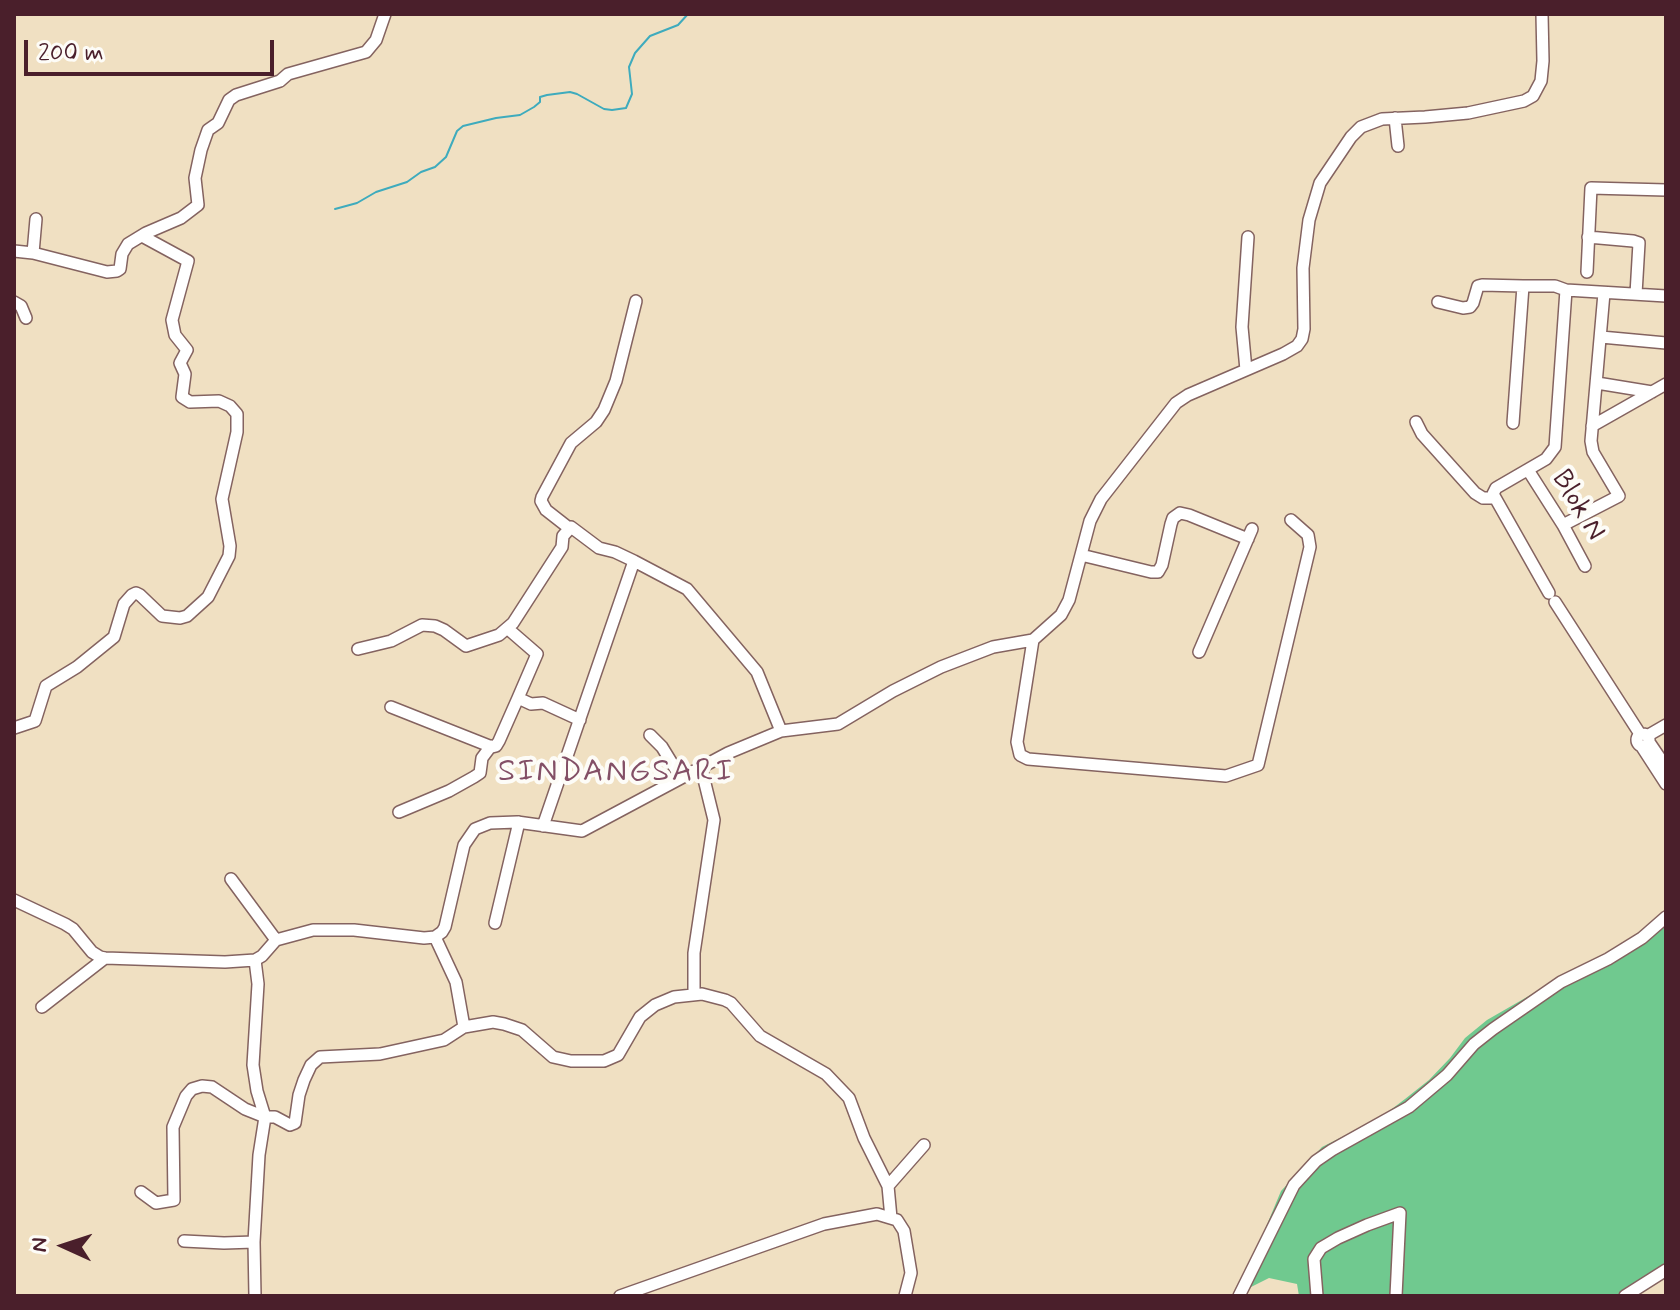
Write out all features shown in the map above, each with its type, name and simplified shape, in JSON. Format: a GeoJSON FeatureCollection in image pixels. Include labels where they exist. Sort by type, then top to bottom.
{"type":"FeatureCollection","features":[{"type":"Feature","properties":{"kind":"street"},"geometry":{"type":"LineString","coordinates":[[14,251],[112,272],[120,269],[122,254],[128,244],[181,218],[198,205],[195,178],[201,150],[208,130],[218,123],[229,100],[280,81],[288,74],[366,52],[376,40],[385,14]]}},
{"type":"Feature","properties":{"kind":"street"},"geometry":{"type":"LineString","coordinates":[[14,900],[73,929],[92,952],[105,958],[255,960],[276,940],[313,930],[435,937],[445,927],[464,845],[475,829],[487,824],[519,822],[582,831],[728,753],[781,731],[838,724],[941,667],[993,647],[1033,640],[1061,615],[1069,600],[1090,521],[1101,499],[1176,403],[1297,346],[1302,339],[1303,268],[1309,220],[1320,183],[1351,137],[1374,120],[1468,113],[1524,101],[1533,96],[1541,81],[1542,14]]}},
{"type":"Feature","properties":{"kind":"street"},"geometry":{"type":"LineString","coordinates":[[1395,118],[1398,146]]}},
{"type":"Feature","properties":{"kind":"street"},"geometry":{"type":"LineString","coordinates":[[1587,272],[1591,188],[1666,190]]}},
{"type":"Feature","properties":{"kind":"street"},"geometry":{"type":"LineString","coordinates":[[33,253],[36,219]]}},
{"type":"Feature","properties":{"kind":"street"},"geometry":{"type":"LineString","coordinates":[[14,728],[35,721],[46,686],[77,667],[114,637],[124,604],[132,595],[140,595],[162,616],[187,616],[208,597],[229,556],[222,499],[237,432],[237,414],[219,401],[190,402],[182,397],[185,374],[180,361],[187,350],[175,335],[172,320],[188,261],[148,232]]}},
{"type":"Feature","properties":{"kind":"street"},"geometry":{"type":"LineString","coordinates":[[1246,370],[1242,327],[1248,237]]}},
{"type":"Feature","properties":{"kind":"street"},"geometry":{"type":"LineString","coordinates":[[1588,237],[1639,243],[1636,294]]}},
{"type":"Feature","properties":{"kind":"street"},"geometry":{"type":"LineString","coordinates":[[1438,302],[1470,307],[1478,286],[1482,285],[1555,286],[1566,290],[1666,296]]}},
{"type":"Feature","properties":{"kind":"street"},"geometry":{"type":"LineString","coordinates":[[1513,423],[1523,286]]}},
{"type":"Feature","properties":{"kind":"street"},"geometry":{"type":"LineString","coordinates":[[1566,290],[1553,452],[1496,488],[1493,494],[1552,597],[1645,740],[1666,767]]}},
{"type":"Feature","properties":{"kind":"street"},"geometry":{"type":"LineString","coordinates":[[1563,525],[1619,496],[1593,452],[1591,441],[1604,293]]}},
{"type":"Feature","properties":{"kind":"street"},"geometry":{"type":"LineString","coordinates":[[636,301],[616,381],[604,410],[596,422],[571,443],[541,501],[546,510],[599,548],[615,552],[687,589],[757,672],[781,731]]}},
{"type":"Feature","properties":{"kind":"street"},"geometry":{"type":"LineString","coordinates":[[14,302],[21,306],[26,318]]}},
{"type":"Feature","properties":{"kind":"street"},"geometry":{"type":"LineString","coordinates":[[1601,337],[1666,343]]}},
{"type":"Feature","properties":{"kind":"street"},"geometry":{"type":"LineString","coordinates":[[1597,383],[1652,392]]}},
{"type":"Feature","properties":{"kind":"street"},"geometry":{"type":"LineString","coordinates":[[1592,426],[1666,384]]}},
{"type":"Feature","properties":{"kind":"street"},"geometry":{"type":"LineString","coordinates":[[1416,422],[1422,434],[1468,487],[1483,498],[1494,498]]}},
{"type":"Feature","properties":{"kind":"street","name":"Blok N"},"geometry":{"type":"LineString","coordinates":[[1528,470],[1585,566]]}},
{"type":"Feature","properties":{"kind":"street"},"geometry":{"type":"LineString","coordinates":[[1081,555],[1158,572],[1173,518],[1180,513],[1250,534],[1199,652]]}},
{"type":"Feature","properties":{"kind":"street"},"geometry":{"type":"LineString","coordinates":[[1033,640],[1017,742],[1020,755],[1028,759],[1226,776],[1258,765],[1310,547],[1308,535],[1291,520]]}},
{"type":"Feature","properties":{"kind":"street"},"geometry":{"type":"LineString","coordinates":[[358,649],[391,641],[422,625],[444,630],[466,646],[499,635],[513,623],[562,547],[563,536],[569,528]]}},
{"type":"Feature","properties":{"kind":"street"},"geometry":{"type":"LineString","coordinates":[[543,826],[634,561]]}},
{"type":"Feature","properties":{"kind":"street"},"geometry":{"type":"LineString","coordinates":[[391,707],[496,746],[537,654],[507,628]]}},
{"type":"Feature","properties":{"kind":"street"},"geometry":{"type":"LineString","coordinates":[[518,698],[531,704],[543,703],[580,720]]}},
{"type":"Feature","properties":{"kind":"street"},"geometry":{"type":"LineString","coordinates":[[1645,740],[1666,725]]}},
{"type":"Feature","properties":{"kind":"street"},"geometry":{"type":"LineString","coordinates":[[650,735],[662,747],[681,778]]}},
{"type":"Feature","properties":{"kind":"street"},"geometry":{"type":"LineString","coordinates":[[1645,740],[1666,784]]}},
{"type":"Feature","properties":{"kind":"street"},"geometry":{"type":"LineString","coordinates":[[399,812],[449,791],[480,773],[482,758],[491,746]]}},
{"type":"Feature","properties":{"kind":"street"},"geometry":{"type":"LineString","coordinates":[[694,994],[694,953],[714,820],[701,767]]}},
{"type":"Feature","properties":{"kind":"street"},"geometry":{"type":"LineString","coordinates":[[495,923],[519,822]]}},
{"type":"Feature","properties":{"kind":"street"},"geometry":{"type":"LineString","coordinates":[[231,879],[276,940]]}},
{"type":"Feature","properties":{"kind":"street"},"geometry":{"type":"LineString","coordinates":[[1239,1296],[1294,1185],[1316,1161],[1409,1107],[1447,1075],[1474,1044],[1493,1029],[1561,982],[1642,938],[1666,917]]}},
{"type":"Feature","properties":{"kind":"street"},"geometry":{"type":"LineString","coordinates":[[435,937],[456,982],[464,1027]]}},
{"type":"Feature","properties":{"kind":"street"},"geometry":{"type":"LineString","coordinates":[[42,1007],[105,958]]}},
{"type":"Feature","properties":{"kind":"street"},"geometry":{"type":"LineString","coordinates":[[255,960],[258,984],[253,1065],[265,1117],[259,1155],[254,1242],[255,1296]]}},
{"type":"Feature","properties":{"kind":"street"},"geometry":{"type":"LineString","coordinates":[[141,1192],[156,1203],[174,1200],[173,1127],[192,1089],[212,1087],[245,1109],[265,1117],[275,1117],[290,1125],[295,1123],[304,1080],[311,1065],[320,1057],[380,1054],[444,1040],[464,1027],[493,1022],[522,1030],[553,1057],[571,1061],[604,1061],[618,1055],[640,1017],[655,1005],[674,997],[702,994],[731,1003],[760,1036],[826,1074],[849,1098],[864,1138],[888,1186],[891,1218]]}},
{"type":"Feature","properties":{"kind":"street"},"geometry":{"type":"LineString","coordinates":[[888,1186],[924,1145]]}},
{"type":"Feature","properties":{"kind":"street"},"geometry":{"type":"LineString","coordinates":[[1317,1296],[1314,1259],[1321,1248],[1400,1213],[1396,1296]]}},
{"type":"Feature","properties":{"kind":"street"},"geometry":{"type":"LineString","coordinates":[[620,1296],[824,1224],[877,1214],[897,1220],[907,1242],[911,1273],[905,1296]]}},
{"type":"Feature","properties":{"kind":"street"},"geometry":{"type":"LineString","coordinates":[[184,1241],[254,1242]]}},
{"type":"Feature","properties":{"kind":"street"},"geometry":{"type":"LineString","coordinates":[[1625,1296],[1666,1270]]}},
{"type":"Feature","properties":{"kind":"green space"},"geometry":{"type":"Polygon","coordinates":[[[1666,911],[1666,1266],[1619,1296],[1299,1296],[1297,1284],[1269,1278],[1233,1296],[1248,1270],[1281,1191],[1322,1147],[1380,1118],[1405,1099],[1429,1080],[1465,1038],[1487,1020],[1606,955],[1666,911]]]}},
{"type":"Feature","properties":{"kind":"waterway"},"geometry":{"type":"LineString","coordinates":[[335,209],[357,203],[435,167],[446,157],[457,131],[463,126],[520,115],[540,102],[540,97],[570,92],[604,109],[626,108],[632,94],[629,67],[635,53],[650,36],[678,25],[688,14]]}},
{"type":"Feature","properties":{"kind":"district","name":"SINDANGSARI"},"geometry":{"type":"Point","coordinates":[616,773]}}]}
